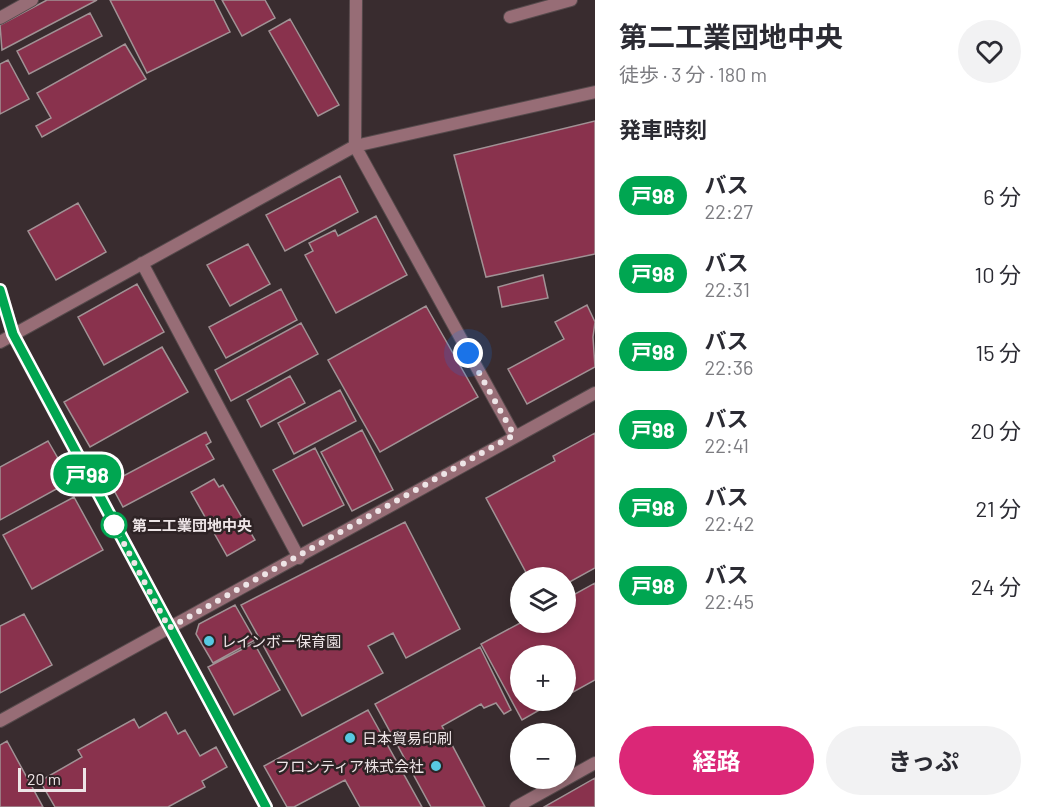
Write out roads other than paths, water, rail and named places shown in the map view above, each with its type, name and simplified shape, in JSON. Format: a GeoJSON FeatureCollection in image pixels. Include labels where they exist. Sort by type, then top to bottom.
{"type":"FeatureCollection","features":[{"type":"Feature","properties":{"kind":"street"},"geometry":{"type":"LineString","coordinates":[[0,18],[32,0]]}},
{"type":"Feature","properties":{"kind":"street"},"geometry":{"type":"LineString","coordinates":[[356,0],[355,146],[514,435]]}},
{"type":"Feature","properties":{"kind":"street"},"geometry":{"type":"LineString","coordinates":[[510,17],[571,0]]}},
{"type":"Feature","properties":{"kind":"street"},"geometry":{"type":"LineString","coordinates":[[0,342],[355,146],[595,92]]}},
{"type":"Feature","properties":{"kind":"street"},"geometry":{"type":"LineString","coordinates":[[141,263],[298,558]]}},
{"type":"Feature","properties":{"kind":"street"},"geometry":{"type":"LineString","coordinates":[[0,290],[13,334],[266,807]]}},
{"type":"Feature","properties":{"kind":"street"},"geometry":{"type":"LineString","coordinates":[[0,721],[298,558],[514,435],[595,393]]}},
{"type":"Feature","properties":{"kind":"street"},"geometry":{"type":"LineString","coordinates":[[516,807],[595,763]]}},
{"type":"Feature","properties":{"kind":"place","name":"第二工業団地中央"},"geometry":{"type":"Point","coordinates":[114,525]}},
{"type":"Feature","properties":{"kind":"place","name":"レインボー保育園"},"geometry":{"type":"Point","coordinates":[209,641]}},
{"type":"Feature","properties":{"kind":"place","name":"日本貿易印刷"},"geometry":{"type":"Point","coordinates":[350,738]}},
{"type":"Feature","properties":{"kind":"place","name":"フロンティア株式会社"},"geometry":{"type":"Point","coordinates":[436,766]}}]}
